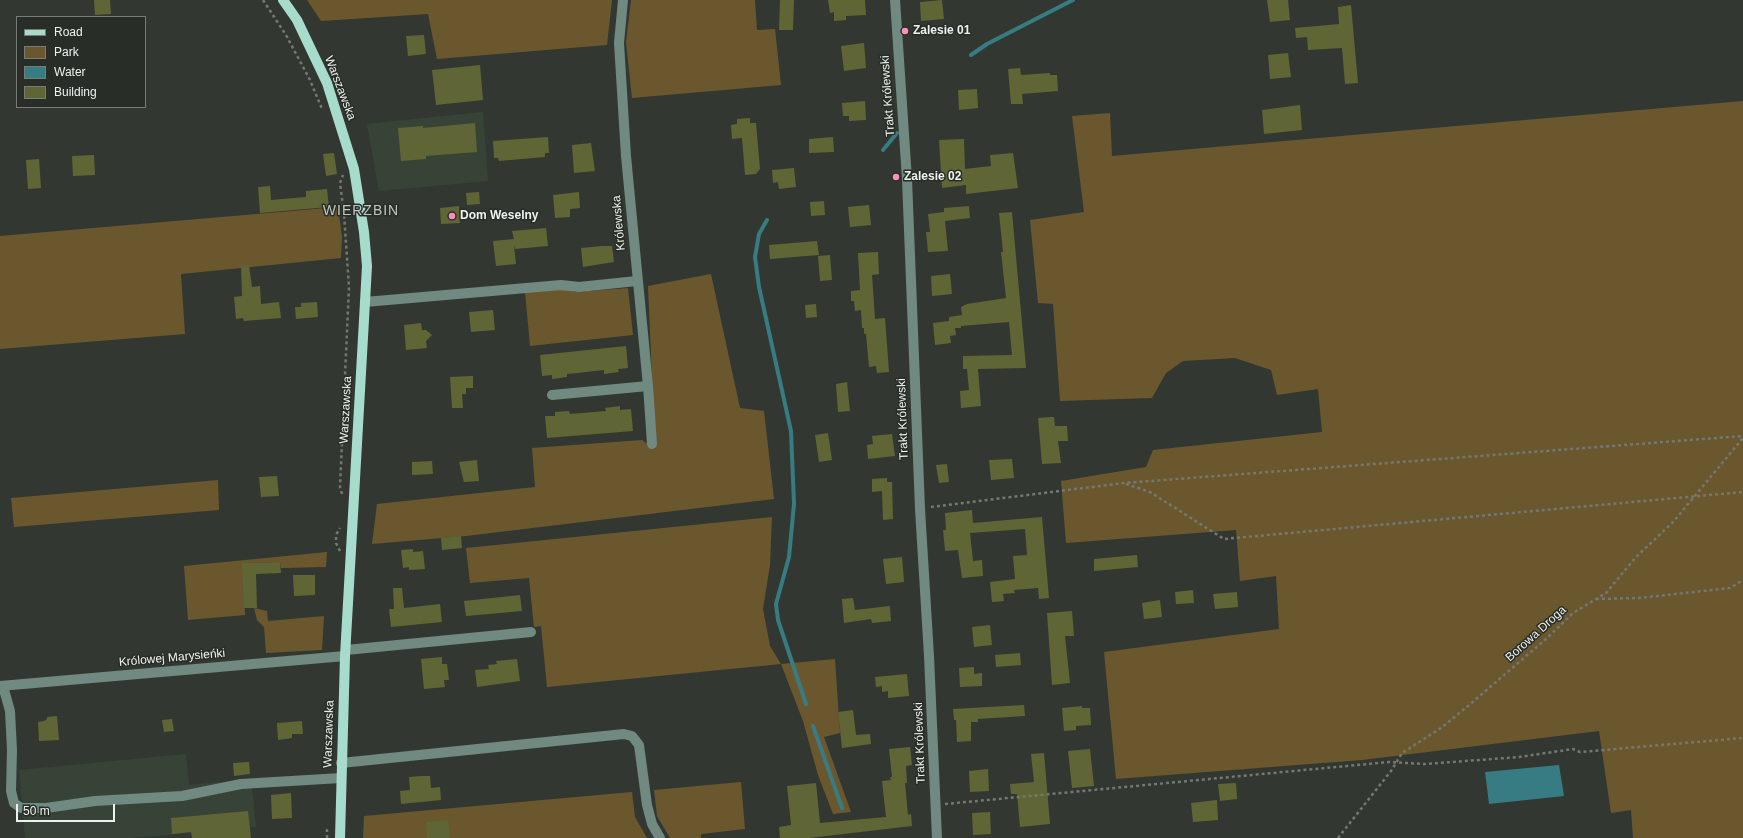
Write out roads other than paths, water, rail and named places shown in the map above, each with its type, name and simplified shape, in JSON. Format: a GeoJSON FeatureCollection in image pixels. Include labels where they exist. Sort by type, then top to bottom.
{"type":"FeatureCollection","features":[{"type":"Feature","properties":{"kind":"main road","name":"Warszawska"},"geometry":{"type":"LineString","coordinates":[[283,0],[297,20],[327,83],[347,141],[354,169],[364,232],[367,266],[346,653],[341,763],[340,838]]}},
{"type":"Feature","properties":{"kind":"street","name":"Królewska"},"geometry":{"type":"LineString","coordinates":[[623,0],[619,42],[626,156],[648,386],[652,444]]}},
{"type":"Feature","properties":{"kind":"street","name":"Trakt Królewski"},"geometry":{"type":"LineString","coordinates":[[895,0],[907,179],[920,509],[929,656],[937,838]]}},
{"type":"Feature","properties":{"kind":"street"},"geometry":{"type":"LineString","coordinates":[[365,302],[560,285],[579,287],[637,281]]}},
{"type":"Feature","properties":{"kind":"street"},"geometry":{"type":"LineString","coordinates":[[552,395],[648,386]]}},
{"type":"Feature","properties":{"kind":"street","name":"Królowej Marysieńki"},"geometry":{"type":"LineString","coordinates":[[2,686],[346,653],[531,632]]}},
{"type":"Feature","properties":{"kind":"street"},"geometry":{"type":"LineString","coordinates":[[2,686],[10,711],[12,750],[11,791],[14,803],[21,808],[46,808],[95,801],[182,796],[241,784],[341,778]]}},
{"type":"Feature","properties":{"kind":"street"},"geometry":{"type":"LineString","coordinates":[[341,763],[624,734],[632,736],[639,745],[645,791],[652,824],[660,838]]}},
{"type":"Feature","properties":{"kind":"water"},"geometry":{"type":"Polygon","coordinates":[[[1559,765],[1564,796],[1489,804],[1485,772],[1559,765]]]}},
{"type":"Feature","properties":{"kind":"waterway"},"geometry":{"type":"LineString","coordinates":[[971,55],[987,44],[1073,0]]}},
{"type":"Feature","properties":{"kind":"waterway"},"geometry":{"type":"LineString","coordinates":[[883,150],[897,133]]}},
{"type":"Feature","properties":{"kind":"waterway"},"geometry":{"type":"LineString","coordinates":[[767,220],[759,234],[755,257],[759,287],[791,431],[794,504],[789,557],[776,604],[778,620],[806,704]]}},
{"type":"Feature","properties":{"kind":"waterway"},"geometry":{"type":"LineString","coordinates":[[813,726],[842,808]]}},
{"type":"Feature","properties":{"kind":"place","name":"Zalesie 01"},"geometry":{"type":"Point","coordinates":[905,31]}},
{"type":"Feature","properties":{"kind":"place","name":"Zalesie 02"},"geometry":{"type":"Point","coordinates":[896,177]}},
{"type":"Feature","properties":{"kind":"place","name":"Dom Weselny"},"geometry":{"type":"Point","coordinates":[452,216]}},
{"type":"Feature","properties":{"kind":"district","name":"WIERZBIN"},"geometry":{"type":"Point","coordinates":[361,211]}}]}
